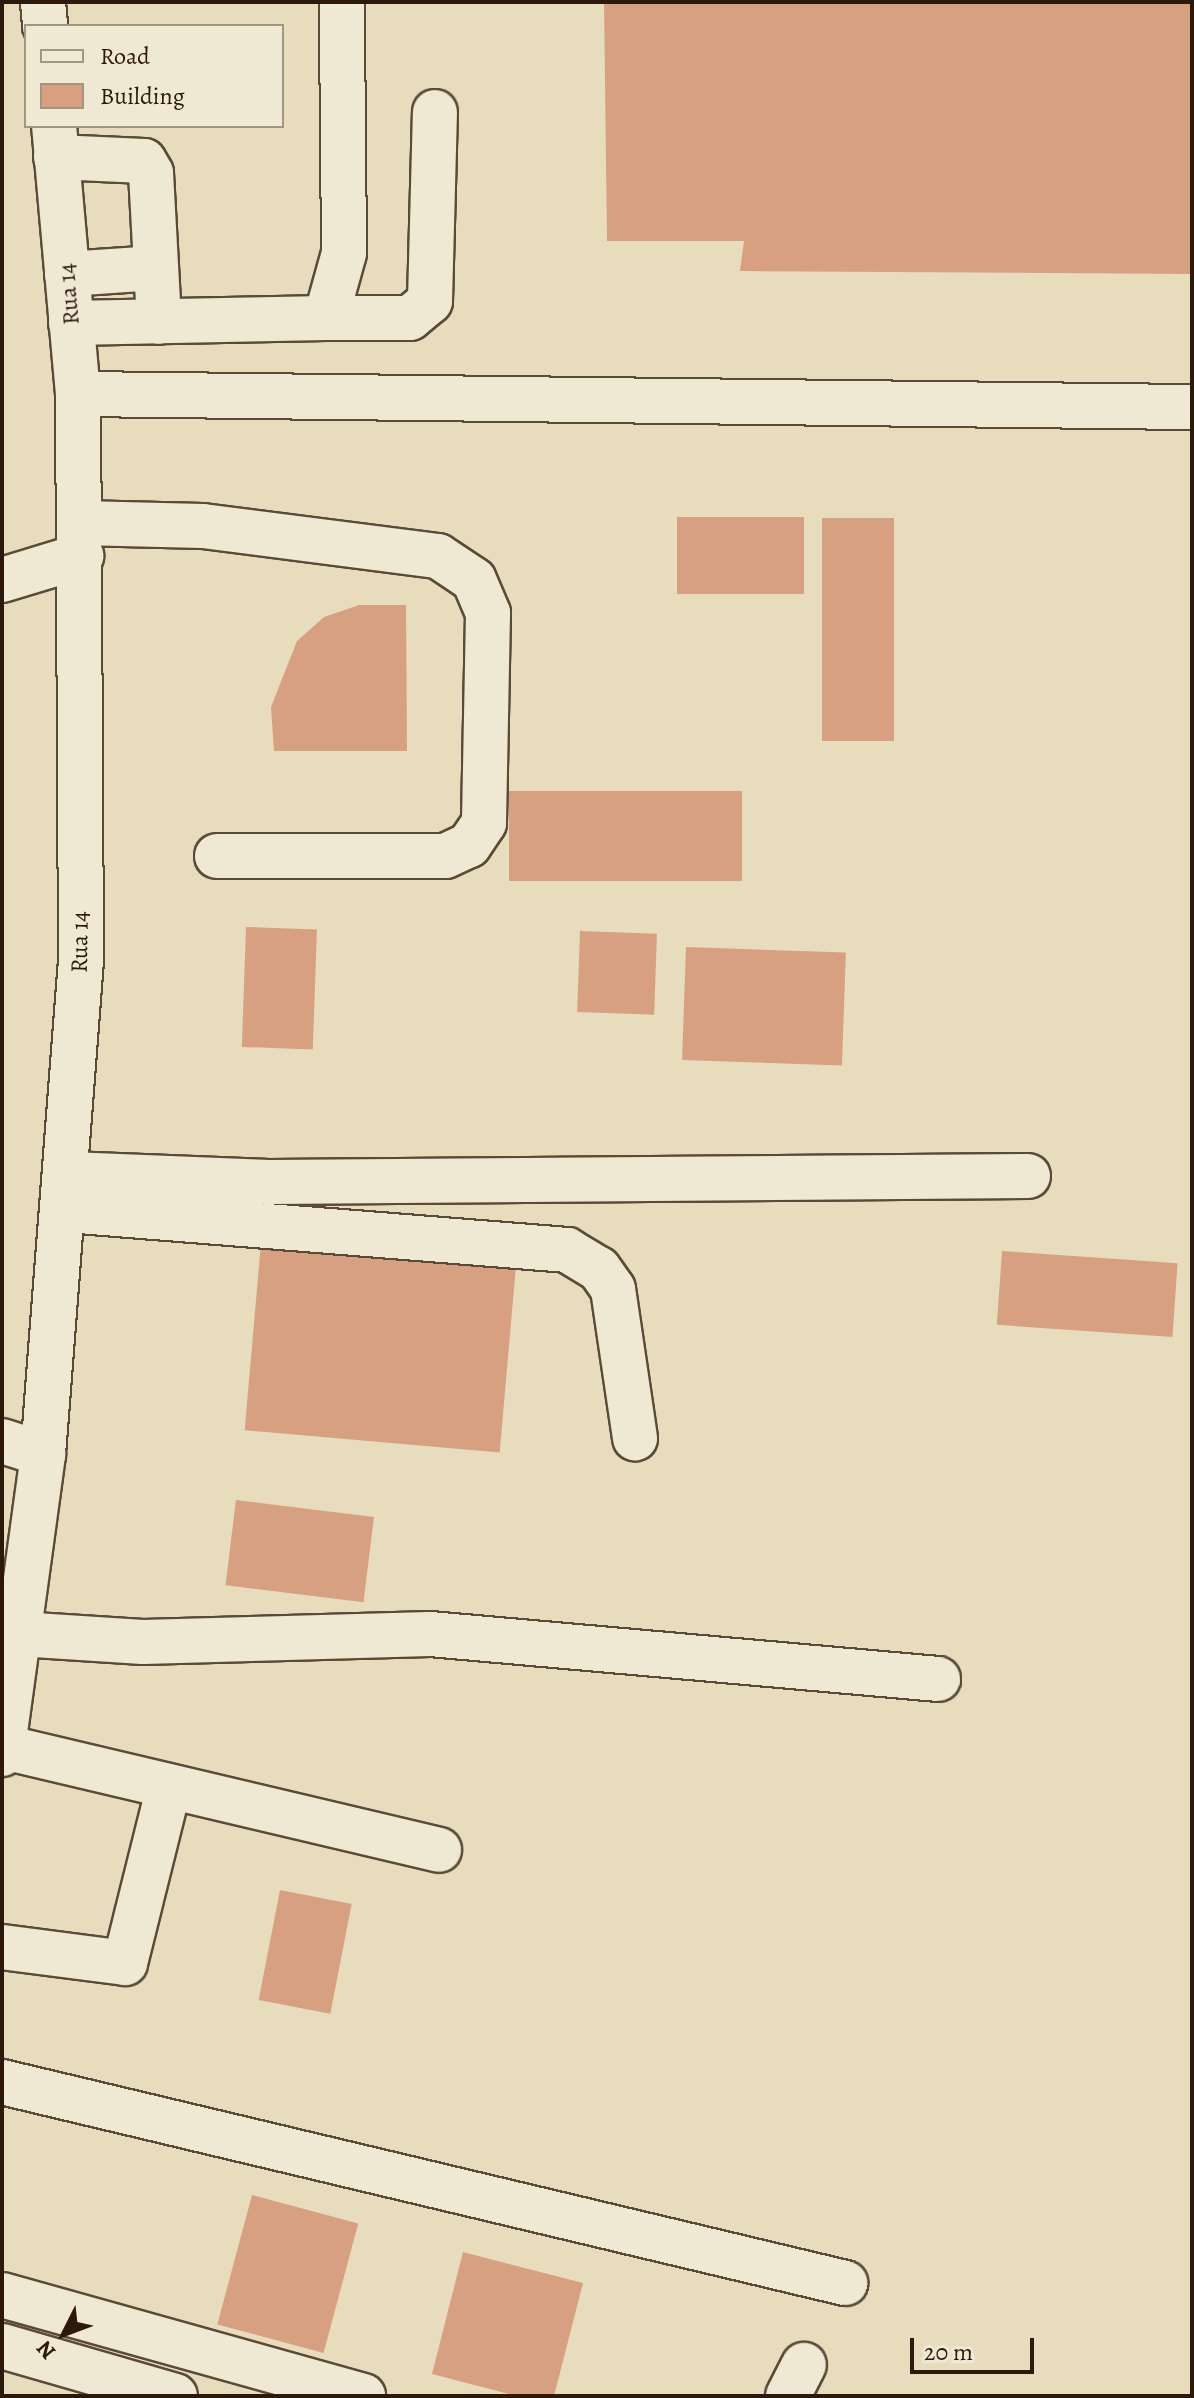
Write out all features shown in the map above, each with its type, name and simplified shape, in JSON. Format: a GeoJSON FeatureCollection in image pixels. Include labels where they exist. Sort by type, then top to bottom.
{"type":"FeatureCollection","features":[{"type":"Feature","properties":{"kind":"street"},"geometry":{"type":"LineString","coordinates":[[43,2],[45,24]]}},
{"type":"Feature","properties":{"kind":"street"},"geometry":{"type":"LineString","coordinates":[[326,318],[344,253],[342,2]]}},
{"type":"Feature","properties":{"kind":"street"},"geometry":{"type":"LineString","coordinates":[[71,323],[410,318],[430,301],[435,112]]}},
{"type":"Feature","properties":{"kind":"street"},"geometry":{"type":"LineString","coordinates":[[55,141],[144,161],[151,173],[159,322]]}},
{"type":"Feature","properties":{"kind":"street","name":"Rua 14"},"geometry":{"type":"LineString","coordinates":[[3,1750],[43,1454],[68,1192],[81,960],[78,394],[55,141]]}},
{"type":"Feature","properties":{"kind":"street"},"geometry":{"type":"LineString","coordinates":[[67,274],[156,268]]}},
{"type":"Feature","properties":{"kind":"street"},"geometry":{"type":"LineString","coordinates":[[78,394],[1192,407]]}},
{"type":"Feature","properties":{"kind":"street"},"geometry":{"type":"LineString","coordinates":[[2,580],[80,539],[203,526],[438,556],[474,580],[488,613],[484,823],[469,845],[445,856],[217,856]]}},
{"type":"Feature","properties":{"kind":"street"},"geometry":{"type":"LineString","coordinates":[[68,1192],[269,1182],[1028,1176]]}},
{"type":"Feature","properties":{"kind":"street"},"geometry":{"type":"LineString","coordinates":[[68,1192],[567,1250],[599,1269],[613,1289],[635,1438]]}},
{"type":"Feature","properties":{"kind":"street"},"geometry":{"type":"LineString","coordinates":[[2,1441],[43,1454]]}},
{"type":"Feature","properties":{"kind":"street"},"geometry":{"type":"LineString","coordinates":[[19,1634],[143,1642],[430,1634],[938,1679]]}},
{"type":"Feature","properties":{"kind":"street"},"geometry":{"type":"LineString","coordinates":[[3,1750],[439,1850]]}},
{"type":"Feature","properties":{"kind":"street"},"geometry":{"type":"LineString","coordinates":[[2,1947],[125,1963],[169,1786]]}},
{"type":"Feature","properties":{"kind":"street"},"geometry":{"type":"LineString","coordinates":[[2,2082],[845,2283]]}},
{"type":"Feature","properties":{"kind":"street"},"geometry":{"type":"LineString","coordinates":[[2,2295],[363,2396]]}},
{"type":"Feature","properties":{"kind":"street"},"geometry":{"type":"LineString","coordinates":[[2,2346],[175,2396]]}},
{"type":"Feature","properties":{"kind":"building"},"geometry":{"type":"Polygon","coordinates":[[[604,2],[1192,2],[1192,274],[740,271],[744,241],[607,241],[604,2]]]}},
{"type":"Feature","properties":{"kind":"building"},"geometry":{"type":"Polygon","coordinates":[[[677,517],[804,517],[804,594],[677,594],[677,517]]]}},
{"type":"Feature","properties":{"kind":"building"},"geometry":{"type":"Polygon","coordinates":[[[822,518],[894,518],[894,741],[822,741],[822,518]]]}},
{"type":"Feature","properties":{"kind":"building"},"geometry":{"type":"Polygon","coordinates":[[[359,605],[406,605],[407,751],[274,751],[271,707],[297,641],[324,617],[359,605]]]}},
{"type":"Feature","properties":{"kind":"building"},"geometry":{"type":"Polygon","coordinates":[[[509,791],[742,791],[742,881],[509,881],[509,791]]]}},
{"type":"Feature","properties":{"kind":"building"},"geometry":{"type":"Polygon","coordinates":[[[246,927],[317,929],[313,1049],[242,1047],[246,927]]]}},
{"type":"Feature","properties":{"kind":"building"},"geometry":{"type":"Polygon","coordinates":[[[580,931],[657,934],[654,1015],[577,1012],[580,931]]]}},
{"type":"Feature","properties":{"kind":"building"},"geometry":{"type":"Polygon","coordinates":[[[686,947],[846,953],[842,1066],[682,1060],[686,947]]]}},
{"type":"Feature","properties":{"kind":"building"},"geometry":{"type":"Polygon","coordinates":[[[262,1232],[517,1254],[500,1453],[245,1430],[262,1232]]]}},
{"type":"Feature","properties":{"kind":"building"},"geometry":{"type":"Polygon","coordinates":[[[1002,1251],[1178,1263],[1172,1337],[997,1325],[1002,1251]]]}},
{"type":"Feature","properties":{"kind":"building"},"geometry":{"type":"Polygon","coordinates":[[[236,1500],[374,1517],[363,1602],[226,1585],[236,1500]]]}},
{"type":"Feature","properties":{"kind":"building"},"geometry":{"type":"Polygon","coordinates":[[[280,1890],[352,1904],[330,2014],[259,2000],[280,1890]]]}},
{"type":"Feature","properties":{"kind":"building"},"geometry":{"type":"Polygon","coordinates":[[[252,2195],[358,2223],[324,2353],[217,2324],[252,2195]]]}},
{"type":"Feature","properties":{"kind":"building"},"geometry":{"type":"Polygon","coordinates":[[[463,2252],[583,2283],[554,2396],[517,2396],[432,2374],[463,2252]]]}}]}
